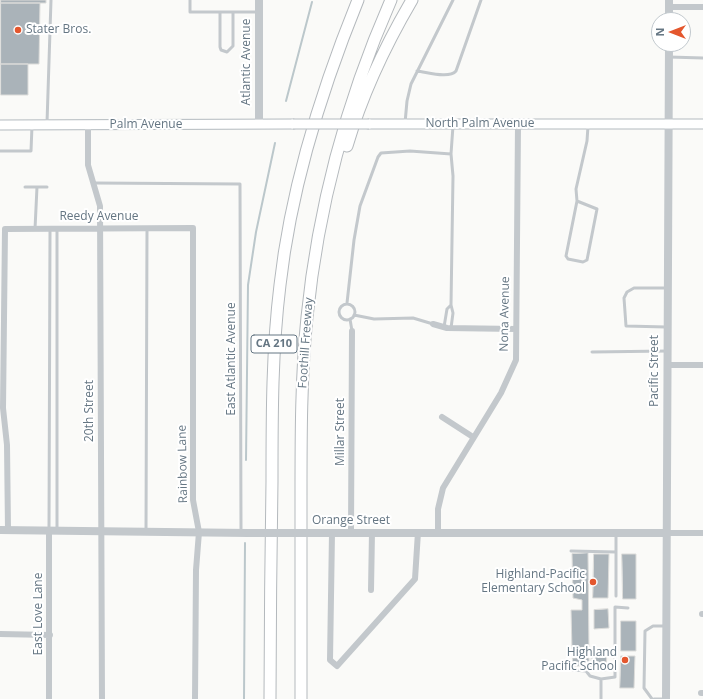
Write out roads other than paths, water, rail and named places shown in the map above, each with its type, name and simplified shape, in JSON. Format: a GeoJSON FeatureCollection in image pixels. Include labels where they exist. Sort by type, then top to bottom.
{"type":"FeatureCollection","features":[{"type":"Feature","properties":{"kind":"highway","name":"CA 210"},"geometry":{"type":"LineString","coordinates":[[270,699],[272,364],[280,284],[294,201],[308,144],[339,48],[358,0]]}},
{"type":"Feature","properties":{"kind":"highway","name":"Foothill Freeway"},"geometry":{"type":"LineString","coordinates":[[301,699],[302,401],[304,356],[311,280],[334,165],[354,96],[391,0]]}},
{"type":"Feature","properties":{"kind":"highway"},"geometry":{"type":"LineString","coordinates":[[311,280],[333,192],[349,139],[375,71],[412,0]]}},
{"type":"Feature","properties":{"kind":"main road","name":"Palm Avenue"},"geometry":{"type":"LineString","coordinates":[[0,125],[88,126],[292,124]]}},
{"type":"Feature","properties":{"kind":"main road","name":"North Palm Avenue"},"geometry":{"type":"LineString","coordinates":[[292,124],[668,124]]}},
{"type":"Feature","properties":{"kind":"main road"},"geometry":{"type":"LineString","coordinates":[[668,124],[703,124]]}},
{"type":"Feature","properties":{"kind":"street","name":"Atlantic Avenue"},"geometry":{"type":"LineString","coordinates":[[259,0],[259,124]]}},
{"type":"Feature","properties":{"kind":"street"},"geometry":{"type":"LineString","coordinates":[[669,3],[703,7]]}},
{"type":"Feature","properties":{"kind":"street","name":"Pacific Street"},"geometry":{"type":"LineString","coordinates":[[666,699],[668,52]]}},
{"type":"Feature","properties":{"kind":"street","name":"Nona Avenue"},"geometry":{"type":"LineString","coordinates":[[438,532],[438,510],[443,488],[510,376],[516,360],[518,125]]}},
{"type":"Feature","properties":{"kind":"street","name":"20th Street"},"geometry":{"type":"LineString","coordinates":[[88,126],[88,165],[100,206],[101,228],[102,699]]}},
{"type":"Feature","properties":{"kind":"street","name":"Reedy Avenue"},"geometry":{"type":"LineString","coordinates":[[2,330],[5,229],[192,228]]}},
{"type":"Feature","properties":{"kind":"street","name":"Rainbow Lane"},"geometry":{"type":"LineString","coordinates":[[192,228],[193,500],[200,532],[196,570],[195,699]]}},
{"type":"Feature","properties":{"kind":"street"},"geometry":{"type":"LineString","coordinates":[[433,324],[452,328],[516,329]]}},
{"type":"Feature","properties":{"kind":"street"},"geometry":{"type":"LineString","coordinates":[[2,330],[2,415],[7,445],[4,530]]}},
{"type":"Feature","properties":{"kind":"street","name":"Millar Street"},"geometry":{"type":"LineString","coordinates":[[351,532],[352,331]]}},
{"type":"Feature","properties":{"kind":"street"},"geometry":{"type":"LineString","coordinates":[[667,365],[703,365]]}},
{"type":"Feature","properties":{"kind":"street"},"geometry":{"type":"LineString","coordinates":[[442,417],[473,437]]}},
{"type":"Feature","properties":{"kind":"street","name":"Orange Street"},"geometry":{"type":"LineString","coordinates":[[4,530],[244,533],[703,533]]}},
{"type":"Feature","properties":{"kind":"street","name":"East Love Lane"},"geometry":{"type":"LineString","coordinates":[[50,699],[53,530]]}},
{"type":"Feature","properties":{"kind":"street"},"geometry":{"type":"LineString","coordinates":[[371,590],[372,532]]}},
{"type":"Feature","properties":{"kind":"street"},"geometry":{"type":"LineString","coordinates":[[332,533],[330,660],[337,666],[415,579],[418,532]]}},
{"type":"Feature","properties":{"kind":"street"},"geometry":{"type":"LineString","coordinates":[[0,634],[50,635]]}},
{"type":"Feature","properties":{"kind":"lane"},"geometry":{"type":"LineString","coordinates":[[47,125],[51,0]]}},
{"type":"Feature","properties":{"kind":"lane"},"geometry":{"type":"LineString","coordinates":[[190,0],[190,12],[259,12]]}},
{"type":"Feature","properties":{"kind":"lane"},"geometry":{"type":"LineString","coordinates":[[405,124],[407,102],[411,84],[453,0]]}},
{"type":"Feature","properties":{"kind":"lane"},"geometry":{"type":"LineString","coordinates":[[417,71],[442,74],[454,73],[481,0]]}},
{"type":"Feature","properties":{"kind":"lane"},"geometry":{"type":"LineString","coordinates":[[220,12],[220,47],[224,52],[228,52],[233,46],[233,12]]}},
{"type":"Feature","properties":{"kind":"lane"},"geometry":{"type":"LineString","coordinates":[[668,58],[703,58]]}},
{"type":"Feature","properties":{"kind":"lane"},"geometry":{"type":"LineString","coordinates":[[452,328],[453,176],[451,154],[454,124]]}},
{"type":"Feature","properties":{"kind":"lane"},"geometry":{"type":"LineString","coordinates":[[577,201],[597,209],[586,260],[583,262],[568,259],[566,256],[577,201],[576,189],[587,141],[588,124]]}},
{"type":"Feature","properties":{"kind":"lane"},"geometry":{"type":"LineString","coordinates":[[0,151],[31,151],[32,125]]}},
{"type":"Feature","properties":{"kind":"lane"},"geometry":{"type":"LineString","coordinates":[[347,303],[354,240],[360,206],[378,157],[381,153],[410,151],[451,154]]}},
{"type":"Feature","properties":{"kind":"lane","name":"East Atlantic Avenue"},"geometry":{"type":"LineString","coordinates":[[94,183],[240,184],[244,533]]}},
{"type":"Feature","properties":{"kind":"lane"},"geometry":{"type":"LineString","coordinates":[[25,187],[47,187]]}},
{"type":"Feature","properties":{"kind":"lane"},"geometry":{"type":"LineString","coordinates":[[35,228],[37,187]]}},
{"type":"Feature","properties":{"kind":"lane"},"geometry":{"type":"LineString","coordinates":[[146,532],[147,228]]}},
{"type":"Feature","properties":{"kind":"lane"},"geometry":{"type":"LineString","coordinates":[[53,229],[53,530]]}},
{"type":"Feature","properties":{"kind":"lane"},"geometry":{"type":"LineString","coordinates":[[53,229],[53,530]]}},
{"type":"Feature","properties":{"kind":"lane"},"geometry":{"type":"LineString","coordinates":[[667,328],[628,327],[624,320],[625,295],[629,289],[668,288]]}},
{"type":"Feature","properties":{"kind":"lane"},"geometry":{"type":"LineString","coordinates":[[347,303],[354,307],[354,315],[350,319],[342,319],[338,312],[340,306],[347,303]]}},
{"type":"Feature","properties":{"kind":"lane"},"geometry":{"type":"LineString","coordinates":[[444,327],[447,309],[452,305]]}},
{"type":"Feature","properties":{"kind":"lane"},"geometry":{"type":"LineString","coordinates":[[354,315],[374,319],[413,318],[433,324]]}},
{"type":"Feature","properties":{"kind":"lane"},"geometry":{"type":"LineString","coordinates":[[350,319],[352,331]]}},
{"type":"Feature","properties":{"kind":"lane"},"geometry":{"type":"LineString","coordinates":[[592,352],[667,352]]}},
{"type":"Feature","properties":{"kind":"lane"},"geometry":{"type":"LineString","coordinates":[[616,533],[616,596]]}},
{"type":"Feature","properties":{"kind":"lane"},"geometry":{"type":"LineString","coordinates":[[571,551],[616,552]]}},
{"type":"Feature","properties":{"kind":"lane"},"geometry":{"type":"LineString","coordinates":[[573,670],[586,671],[590,676],[601,679],[615,676],[615,607],[628,608]]}},
{"type":"Feature","properties":{"kind":"lane"},"geometry":{"type":"LineString","coordinates":[[666,626],[654,626],[645,631],[644,688],[653,699],[666,699]]}},
{"type":"Feature","properties":{"kind":"lane"},"geometry":{"type":"LineString","coordinates":[[601,679],[601,699]]}},
{"type":"Feature","properties":{"kind":"waterway"},"geometry":{"type":"LineString","coordinates":[[286,101],[312,2]]}},
{"type":"Feature","properties":{"kind":"waterway"},"geometry":{"type":"LineString","coordinates":[[246,460],[248,285],[256,232],[275,143]]}},
{"type":"Feature","properties":{"kind":"waterway"},"geometry":{"type":"LineString","coordinates":[[244,699],[245,543]]}},
{"type":"Feature","properties":{"kind":"place","name":"Stater Bros."},"geometry":{"type":"Point","coordinates":[18,30]}},
{"type":"Feature","properties":{"kind":"place","name":"Highland-Pacific Elementary School"},"geometry":{"type":"Point","coordinates":[593,582]}},
{"type":"Feature","properties":{"kind":"place","name":"Highland Pacific School"},"geometry":{"type":"Point","coordinates":[625,660]}}]}
